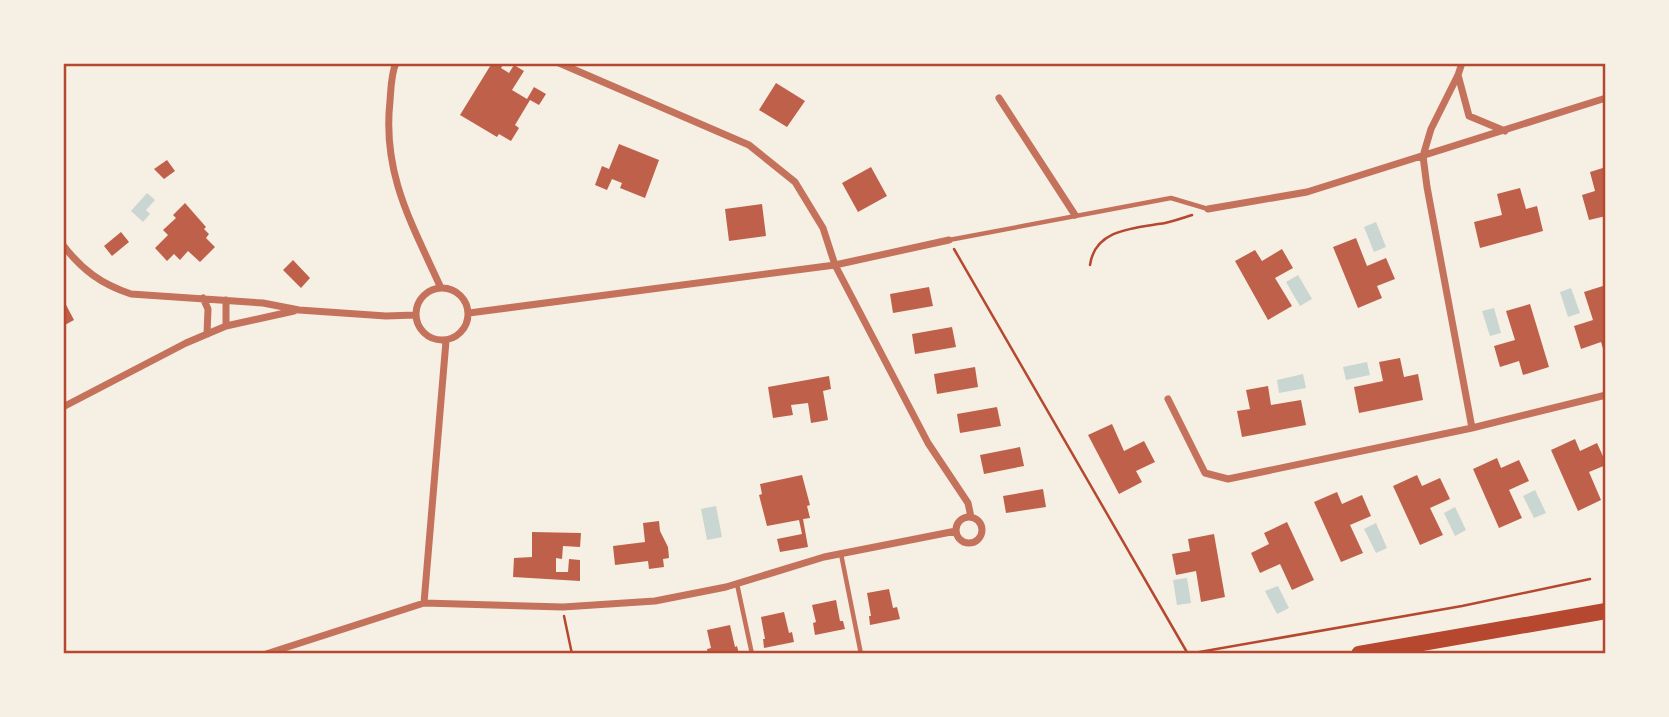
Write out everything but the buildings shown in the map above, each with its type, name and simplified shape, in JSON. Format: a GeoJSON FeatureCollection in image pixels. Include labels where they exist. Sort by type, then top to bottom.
{"type":"FeatureCollection","features":[{"type":"Feature","properties":{"kind":"highway"},"geometry":{"type":"LineString","coordinates":[[1359,654],[1606,611]]}},
{"type":"Feature","properties":{"kind":"street"},"geometry":{"type":"LineString","coordinates":[[396,63],[387,128],[392,171],[405,208],[441,288]]}},
{"type":"Feature","properties":{"kind":"street"},"geometry":{"type":"LineString","coordinates":[[559,63],[748,145],[795,182],[823,228],[835,265],[928,443],[968,503],[971,517],[981,525],[979,537],[972,542],[964,541],[956,531]]}},
{"type":"Feature","properties":{"kind":"street"},"geometry":{"type":"LineString","coordinates":[[1462,63],[1431,129],[1423,156],[1426,187],[1472,428]]}},
{"type":"Feature","properties":{"kind":"street"},"geometry":{"type":"LineString","coordinates":[[1458,75],[1469,116],[1505,131]]}},
{"type":"Feature","properties":{"kind":"street"},"geometry":{"type":"LineString","coordinates":[[999,98],[1075,215]]}},
{"type":"Feature","properties":{"kind":"street"},"geometry":{"type":"LineString","coordinates":[[1208,209],[1307,191],[1606,99]]}},
{"type":"Feature","properties":{"kind":"street"},"geometry":{"type":"LineString","coordinates":[[469,313],[835,265],[949,240]]}},
{"type":"Feature","properties":{"kind":"street"},"geometry":{"type":"LineString","coordinates":[[63,245],[77,264],[94,278],[131,293],[263,303],[299,310],[386,316],[415,315]]}},
{"type":"Feature","properties":{"kind":"street"},"geometry":{"type":"LineString","coordinates":[[441,288],[462,296],[469,313],[468,321],[460,334],[446,341],[429,338],[422,332],[415,315],[421,298],[428,292],[441,288]]}},
{"type":"Feature","properties":{"kind":"street"},"geometry":{"type":"LineString","coordinates":[[203,298],[208,309],[207,334]]}},
{"type":"Feature","properties":{"kind":"street"},"geometry":{"type":"LineString","coordinates":[[226,300],[226,326]]}},
{"type":"Feature","properties":{"kind":"street"},"geometry":{"type":"LineString","coordinates":[[63,407],[226,326],[299,310]]}},
{"type":"Feature","properties":{"kind":"street"},"geometry":{"type":"LineString","coordinates":[[424,603],[446,341]]}},
{"type":"Feature","properties":{"kind":"street"},"geometry":{"type":"LineString","coordinates":[[1168,400],[1205,473],[1228,479],[1472,428],[1606,395]]}},
{"type":"Feature","properties":{"kind":"street"},"geometry":{"type":"LineString","coordinates":[[956,531],[960,520],[971,517]]}},
{"type":"Feature","properties":{"kind":"street"},"geometry":{"type":"LineString","coordinates":[[266,654],[424,603],[563,607],[655,601],[737,584],[841,554],[956,531]]}},
{"type":"Feature","properties":{"kind":"lane"},"geometry":{"type":"LineString","coordinates":[[949,240],[1171,198],[1208,209]]}},
{"type":"Feature","properties":{"kind":"lane"},"geometry":{"type":"LineString","coordinates":[[841,554],[860,654]]}},
{"type":"Feature","properties":{"kind":"lane"},"geometry":{"type":"LineString","coordinates":[[737,584],[752,654]]}},
{"type":"Feature","properties":{"kind":"path"},"geometry":{"type":"LineString","coordinates":[[1090,265],[1091,258],[1100,244],[1117,232],[1136,226],[1178,220],[1208,209]]}},
{"type":"Feature","properties":{"kind":"path"},"geometry":{"type":"LineString","coordinates":[[949,240],[1188,654],[1462,606],[1590,579]]}},
{"type":"Feature","properties":{"kind":"path"},"geometry":{"type":"LineString","coordinates":[[563,607],[572,654]]}},
{"type":"Feature","properties":{"kind":"shaded area"},"geometry":{"type":"Polygon","coordinates":[[[147,193],[155,200],[146,210],[150,214],[143,222],[131,211],[147,193]]]}},
{"type":"Feature","properties":{"kind":"shaded area"},"geometry":{"type":"Polygon","coordinates":[[[1376,222],[1386,247],[1374,252],[1364,227],[1376,222]]]}},
{"type":"Feature","properties":{"kind":"shaded area"},"geometry":{"type":"Polygon","coordinates":[[[1298,275],[1312,299],[1300,306],[1286,282],[1298,275]]]}},
{"type":"Feature","properties":{"kind":"shaded area"},"geometry":{"type":"Polygon","coordinates":[[[1571,288],[1580,313],[1568,317],[1560,292],[1571,288]]]}},
{"type":"Feature","properties":{"kind":"shaded area"},"geometry":{"type":"Polygon","coordinates":[[[1494,308],[1501,333],[1490,336],[1482,311],[1494,308]]]}},
{"type":"Feature","properties":{"kind":"shaded area"},"geometry":{"type":"Polygon","coordinates":[[[1367,362],[1370,375],[1346,380],[1343,367],[1367,362]]]}},
{"type":"Feature","properties":{"kind":"shaded area"},"geometry":{"type":"Polygon","coordinates":[[[1303,374],[1306,388],[1279,393],[1277,380],[1303,374]]]}},
{"type":"Feature","properties":{"kind":"shaded area"},"geometry":{"type":"Polygon","coordinates":[[[1535,490],[1546,513],[1534,518],[1523,496],[1535,490]]]}},
{"type":"Feature","properties":{"kind":"shaded area"},"geometry":{"type":"Polygon","coordinates":[[[716,506],[722,537],[707,540],[701,509],[716,506]]]}},
{"type":"Feature","properties":{"kind":"shaded area"},"geometry":{"type":"Polygon","coordinates":[[[1455,507],[1466,530],[1455,536],[1444,513],[1455,507]]]}},
{"type":"Feature","properties":{"kind":"shaded area"},"geometry":{"type":"Polygon","coordinates":[[[1376,523],[1387,548],[1376,553],[1364,529],[1376,523]]]}},
{"type":"Feature","properties":{"kind":"shaded area"},"geometry":{"type":"Polygon","coordinates":[[[1187,578],[1191,603],[1177,605],[1173,580],[1187,578]]]}},
{"type":"Feature","properties":{"kind":"shaded area"},"geometry":{"type":"Polygon","coordinates":[[[1278,586],[1289,608],[1277,614],[1265,591],[1278,586]]]}}]}
